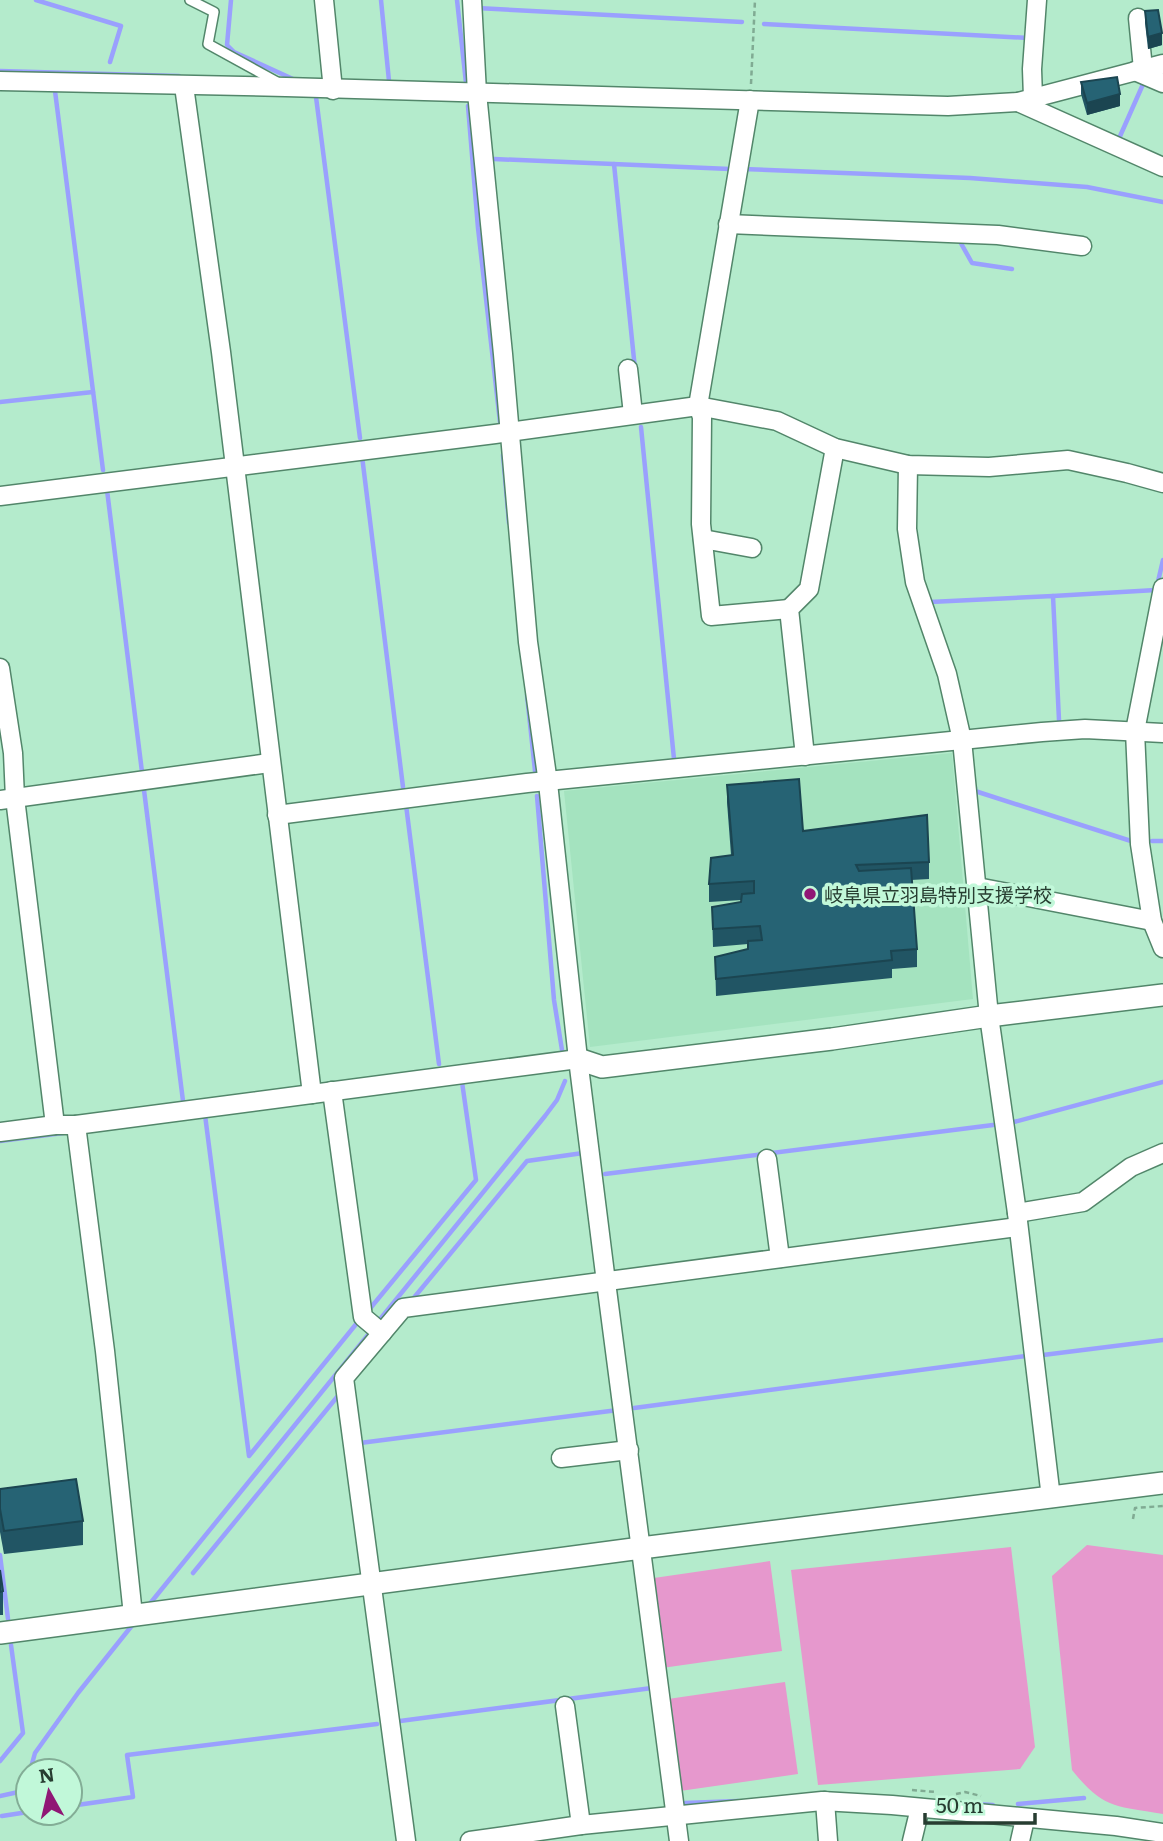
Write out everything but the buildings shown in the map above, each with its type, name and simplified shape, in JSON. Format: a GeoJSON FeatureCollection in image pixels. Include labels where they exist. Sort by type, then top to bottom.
{"type":"FeatureCollection","features":[{"type":"Feature","properties":{"kind":"street"},"geometry":{"type":"LineString","coordinates":[[324,0],[333,89]]}},
{"type":"Feature","properties":{"kind":"street"},"geometry":{"type":"LineString","coordinates":[[472,0],[477,93],[528,642],[548,783],[606,1282],[679,1841]]}},
{"type":"Feature","properties":{"kind":"street"},"geometry":{"type":"LineString","coordinates":[[1026,100],[1032,69],[1037,0]]}},
{"type":"Feature","properties":{"kind":"street"},"geometry":{"type":"LineString","coordinates":[[1138,18],[1139,70]]}},
{"type":"Feature","properties":{"kind":"street"},"geometry":{"type":"LineString","coordinates":[[0,81],[948,106],[1026,100],[1163,64]]}},
{"type":"Feature","properties":{"kind":"street"},"geometry":{"type":"LineString","coordinates":[[1139,70],[1163,83]]}},
{"type":"Feature","properties":{"kind":"street"},"geometry":{"type":"LineString","coordinates":[[184,86],[312,1094]]}},
{"type":"Feature","properties":{"kind":"street"},"geometry":{"type":"LineString","coordinates":[[750,100],[698,405],[702,417],[701,524],[711,616],[789,609],[809,589],[835,448]]}},
{"type":"Feature","properties":{"kind":"street"},"geometry":{"type":"LineString","coordinates":[[1026,100],[1163,167]]}},
{"type":"Feature","properties":{"kind":"street"},"geometry":{"type":"LineString","coordinates":[[728,224],[998,235],[1082,246]]}},
{"type":"Feature","properties":{"kind":"street"},"geometry":{"type":"LineString","coordinates":[[628,369],[633,414]]}},
{"type":"Feature","properties":{"kind":"street"},"geometry":{"type":"LineString","coordinates":[[0,496],[698,405],[777,421],[835,448],[908,465],[989,467],[1068,460],[1128,472],[1163,483]]}},
{"type":"Feature","properties":{"kind":"street"},"geometry":{"type":"LineString","coordinates":[[908,465],[907,529],[915,582],[947,674],[962,740],[989,1016],[1051,1498]]}},
{"type":"Feature","properties":{"kind":"street"},"geometry":{"type":"LineString","coordinates":[[703,539],[752,548]]}},
{"type":"Feature","properties":{"kind":"street"},"geometry":{"type":"LineString","coordinates":[[1163,588],[1135,731],[1140,844],[1152,921],[1163,948]]}},
{"type":"Feature","properties":{"kind":"street"},"geometry":{"type":"LineString","coordinates":[[789,609],[805,756]]}},
{"type":"Feature","properties":{"kind":"street"},"geometry":{"type":"LineString","coordinates":[[0,668],[13,754],[7,799],[55,1125]]}},
{"type":"Feature","properties":{"kind":"street"},"geometry":{"type":"LineString","coordinates":[[277,815],[527,783],[962,740],[1085,729],[1163,733]]}},
{"type":"Feature","properties":{"kind":"street"},"geometry":{"type":"LineString","coordinates":[[7,799],[270,764]]}},
{"type":"Feature","properties":{"kind":"street"},"geometry":{"type":"LineString","coordinates":[[977,887],[1152,921]]}},
{"type":"Feature","properties":{"kind":"street"},"geometry":{"type":"LineString","coordinates":[[0,1132],[76,1125],[578,1059],[602,1067],[1163,995]]}},
{"type":"Feature","properties":{"kind":"street"},"geometry":{"type":"LineString","coordinates":[[332,1091],[363,1317],[376,1328]]}},
{"type":"Feature","properties":{"kind":"street"},"geometry":{"type":"LineString","coordinates":[[76,1125],[139,1614]]}},
{"type":"Feature","properties":{"kind":"street"},"geometry":{"type":"LineString","coordinates":[[406,1841],[344,1378],[376,1328],[403,1308],[780,1258],[1017,1220],[1083,1202],[1131,1167],[1163,1153]]}},
{"type":"Feature","properties":{"kind":"street"},"geometry":{"type":"LineString","coordinates":[[766,1159],[780,1258]]}},
{"type":"Feature","properties":{"kind":"street"},"geometry":{"type":"LineString","coordinates":[[561,1458],[629,1450]]}},
{"type":"Feature","properties":{"kind":"street"},"geometry":{"type":"LineString","coordinates":[[0,1633],[641,1548],[1163,1483]]}},
{"type":"Feature","properties":{"kind":"street"},"geometry":{"type":"LineString","coordinates":[[565,1706],[581,1825]]}},
{"type":"Feature","properties":{"kind":"street"},"geometry":{"type":"LineString","coordinates":[[825,1801],[828,1841]]}},
{"type":"Feature","properties":{"kind":"street"},"geometry":{"type":"LineString","coordinates":[[470,1841],[581,1825],[825,1801],[1094,1824],[1163,1833]]}},
{"type":"Feature","properties":{"kind":"street"},"geometry":{"type":"LineString","coordinates":[[912,1841],[920,1808]]}},
{"type":"Feature","properties":{"kind":"street"},"geometry":{"type":"LineString","coordinates":[[1020,1841],[1025,1819]]}},
{"type":"Feature","properties":{"kind":"lane"},"geometry":{"type":"LineString","coordinates":[[190,0],[214,12],[208,44],[286,87]]}},
{"type":"Feature","properties":{"kind":"path"},"geometry":{"type":"LineString","coordinates":[[750,100],[755,0]]}},
{"type":"Feature","properties":{"kind":"path"},"geometry":{"type":"LineString","coordinates":[[1133,1519],[1135,1508],[1163,1506]]}},
{"type":"Feature","properties":{"kind":"shaded area"},"geometry":{"type":"Polygon","coordinates":[[[952,753],[973,999],[590,1047],[564,791],[952,753]]]}},
{"type":"Feature","properties":{"kind":"shaded area"},"geometry":{"type":"Polygon","coordinates":[[[1087,1545],[1163,1555],[1163,1814],[1112,1804],[1093,1792],[1072,1770],[1052,1576],[1087,1545]]]}},
{"type":"Feature","properties":{"kind":"shaded area"},"geometry":{"type":"Polygon","coordinates":[[[1011,1547],[1035,1747],[1020,1769],[818,1785],[791,1570],[1011,1547]]]}},
{"type":"Feature","properties":{"kind":"shaded area"},"geometry":{"type":"Polygon","coordinates":[[[770,1561],[782,1651],[662,1668],[647,1579],[770,1561]]]}},
{"type":"Feature","properties":{"kind":"shaded area"},"geometry":{"type":"Polygon","coordinates":[[[785,1682],[798,1774],[680,1791],[668,1699],[785,1682]]]}},
{"type":"Feature","properties":{"kind":"waterway"},"geometry":{"type":"LineString","coordinates":[[36,0],[121,26],[110,62]]}},
{"type":"Feature","properties":{"kind":"waterway"},"geometry":{"type":"LineString","coordinates":[[231,0],[227,45],[234,52],[293,79]]}},
{"type":"Feature","properties":{"kind":"waterway"},"geometry":{"type":"LineString","coordinates":[[381,0],[389,81]]}},
{"type":"Feature","properties":{"kind":"waterway"},"geometry":{"type":"LineString","coordinates":[[457,0],[466,83]]}},
{"type":"Feature","properties":{"kind":"waterway"},"geometry":{"type":"LineString","coordinates":[[477,8],[742,22]]}},
{"type":"Feature","properties":{"kind":"waterway"},"geometry":{"type":"LineString","coordinates":[[764,24],[1028,36]]}},
{"type":"Feature","properties":{"kind":"waterway"},"geometry":{"type":"LineString","coordinates":[[0,71],[179,76]]}},
{"type":"Feature","properties":{"kind":"waterway"},"geometry":{"type":"LineString","coordinates":[[1117,143],[1144,82]]}},
{"type":"Feature","properties":{"kind":"waterway"},"geometry":{"type":"LineString","coordinates":[[55,91],[103,470]]}},
{"type":"Feature","properties":{"kind":"waterway"},"geometry":{"type":"LineString","coordinates":[[316,97],[360,438]]}},
{"type":"Feature","properties":{"kind":"waterway"},"geometry":{"type":"LineString","coordinates":[[468,106],[478,228],[500,422]]}},
{"type":"Feature","properties":{"kind":"waterway"},"geometry":{"type":"LineString","coordinates":[[494,159],[730,169]]}},
{"type":"Feature","properties":{"kind":"waterway"},"geometry":{"type":"LineString","coordinates":[[614,164],[635,369]]}},
{"type":"Feature","properties":{"kind":"waterway"},"geometry":{"type":"LineString","coordinates":[[743,169],[970,178],[1087,187],[1163,202]]}},
{"type":"Feature","properties":{"kind":"waterway"},"geometry":{"type":"LineString","coordinates":[[958,238],[972,263],[1012,269]]}},
{"type":"Feature","properties":{"kind":"waterway"},"geometry":{"type":"LineString","coordinates":[[0,402],[93,392]]}},
{"type":"Feature","properties":{"kind":"waterway"},"geometry":{"type":"LineString","coordinates":[[641,427],[674,759]]}},
{"type":"Feature","properties":{"kind":"waterway"},"geometry":{"type":"LineString","coordinates":[[503,455],[509,523]]}},
{"type":"Feature","properties":{"kind":"waterway"},"geometry":{"type":"LineString","coordinates":[[362,456],[403,787]]}},
{"type":"Feature","properties":{"kind":"waterway"},"geometry":{"type":"LineString","coordinates":[[107,490],[142,772]]}},
{"type":"Feature","properties":{"kind":"waterway"},"geometry":{"type":"LineString","coordinates":[[1053,596],[1156,590],[1163,560]]}},
{"type":"Feature","properties":{"kind":"waterway"},"geometry":{"type":"LineString","coordinates":[[930,602],[1053,596],[1059,720]]}},
{"type":"Feature","properties":{"kind":"waterway"},"geometry":{"type":"LineString","coordinates":[[527,695],[535,771]]}},
{"type":"Feature","properties":{"kind":"waterway"},"geometry":{"type":"LineString","coordinates":[[975,787],[975,791],[1131,841]]}},
{"type":"Feature","properties":{"kind":"waterway"},"geometry":{"type":"LineString","coordinates":[[144,790],[183,1101]]}},
{"type":"Feature","properties":{"kind":"waterway"},"geometry":{"type":"LineString","coordinates":[[537,796],[554,1000],[562,1050]]}},
{"type":"Feature","properties":{"kind":"waterway"},"geometry":{"type":"LineString","coordinates":[[406,805],[439,1064]]}},
{"type":"Feature","properties":{"kind":"waterway"},"geometry":{"type":"LineString","coordinates":[[1152,841],[1163,841]]}},
{"type":"Feature","properties":{"kind":"waterway"},"geometry":{"type":"LineString","coordinates":[[377,1323],[545,1116],[557,1100],[565,1081]]}},
{"type":"Feature","properties":{"kind":"waterway"},"geometry":{"type":"LineString","coordinates":[[368,1311],[476,1180],[462,1082]]}},
{"type":"Feature","properties":{"kind":"waterway"},"geometry":{"type":"LineString","coordinates":[[1014,1122],[1163,1082]]}},
{"type":"Feature","properties":{"kind":"waterway"},"geometry":{"type":"LineString","coordinates":[[205,1115],[249,1456],[357,1323]]}},
{"type":"Feature","properties":{"kind":"waterway"},"geometry":{"type":"LineString","coordinates":[[605,1174],[993,1125]]}},
{"type":"Feature","properties":{"kind":"waterway"},"geometry":{"type":"LineString","coordinates":[[0,1141],[63,1133]]}},
{"type":"Feature","properties":{"kind":"waterway"},"geometry":{"type":"LineString","coordinates":[[412,1300],[527,1161],[583,1153]]}},
{"type":"Feature","properties":{"kind":"waterway"},"geometry":{"type":"LineString","coordinates":[[148,1606],[372,1330]]}},
{"type":"Feature","properties":{"kind":"waterway"},"geometry":{"type":"LineString","coordinates":[[1043,1355],[1163,1340]]}},
{"type":"Feature","properties":{"kind":"waterway"},"geometry":{"type":"LineString","coordinates":[[634,1408],[1026,1356]]}},
{"type":"Feature","properties":{"kind":"waterway"},"geometry":{"type":"LineString","coordinates":[[193,1573],[337,1397]]}},
{"type":"Feature","properties":{"kind":"waterway"},"geometry":{"type":"LineString","coordinates":[[360,1440],[360,1443],[618,1410]]}},
{"type":"Feature","properties":{"kind":"waterway"},"geometry":{"type":"LineString","coordinates":[[0,1555],[8,1619]]}},
{"type":"Feature","properties":{"kind":"waterway"},"geometry":{"type":"LineString","coordinates":[[34,1757],[78,1693],[134,1623]]}},
{"type":"Feature","properties":{"kind":"waterway"},"geometry":{"type":"LineString","coordinates":[[0,1761],[23,1733],[11,1645]]}},
{"type":"Feature","properties":{"kind":"waterway"},"geometry":{"type":"LineString","coordinates":[[400,1721],[652,1688]]}},
{"type":"Feature","properties":{"kind":"waterway"},"geometry":{"type":"LineString","coordinates":[[84,1804],[133,1797],[127,1755],[377,1724]]}},
{"type":"Feature","properties":{"kind":"waterway"},"geometry":{"type":"LineString","coordinates":[[0,1796],[14,1793]]}},
{"type":"Feature","properties":{"kind":"waterway"},"geometry":{"type":"LineString","coordinates":[[1018,1804],[1084,1798]]}},
{"type":"Feature","properties":{"kind":"waterway"},"geometry":{"type":"LineString","coordinates":[[685,1803],[738,1801]]}},
{"type":"Feature","properties":{"kind":"waterway"},"geometry":{"type":"LineString","coordinates":[[976,1804],[993,1805]]}},
{"type":"Feature","properties":{"kind":"waterway"},"geometry":{"type":"LineString","coordinates":[[2,1816],[14,1814]]}},
{"type":"Feature","properties":{"kind":"place","name":"岐阜県立羽島特別支援学校"},"geometry":{"type":"Point","coordinates":[810,894]}}]}
